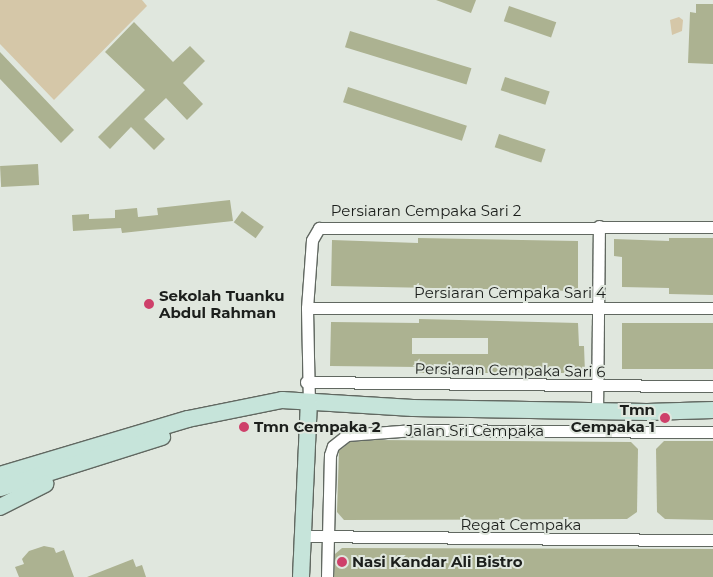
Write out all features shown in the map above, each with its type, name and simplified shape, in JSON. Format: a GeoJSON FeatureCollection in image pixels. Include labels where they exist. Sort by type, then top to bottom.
{"type":"FeatureCollection","features":[{"type":"Feature","properties":{"kind":"street","name":"Persiaran Cempaka Sari 2"},"geometry":{"type":"LineString","coordinates":[[309,404],[306,382],[312,240],[314,233],[327,226],[713,227]]}},
{"type":"Feature","properties":{"kind":"street"},"geometry":{"type":"LineString","coordinates":[[597,412],[599,226]]}},
{"type":"Feature","properties":{"kind":"street","name":"Persiaran Cempaka Sari 4"},"geometry":{"type":"LineString","coordinates":[[308,308],[713,308]]}},
{"type":"Feature","properties":{"kind":"street","name":"Persiaran Cempaka Sari 6"},"geometry":{"type":"LineString","coordinates":[[306,382],[713,386]]}},
{"type":"Feature","properties":{"kind":"street","name":"Jalan Sri Cempaka"},"geometry":{"type":"LineString","coordinates":[[0,475],[92,445],[233,408],[291,400],[309,404],[413,408],[597,412],[713,410]]}},
{"type":"Feature","properties":{"kind":"street"},"geometry":{"type":"LineString","coordinates":[[302,577],[309,404]]}},
{"type":"Feature","properties":{"kind":"street","name":"Jalan Sri Cempaka"},"geometry":{"type":"LineString","coordinates":[[0,488],[219,420],[309,404]]}},
{"type":"Feature","properties":{"kind":"street"},"geometry":{"type":"LineString","coordinates":[[413,408],[414,430]]}},
{"type":"Feature","properties":{"kind":"street"},"geometry":{"type":"LineString","coordinates":[[647,412],[653,427],[661,432]]}},
{"type":"Feature","properties":{"kind":"street"},"geometry":{"type":"LineString","coordinates":[[630,432],[638,427],[647,412]]}},
{"type":"Feature","properties":{"kind":"street","name":"Jalan Sri Cempaka"},"geometry":{"type":"LineString","coordinates":[[328,537],[333,446],[348,435],[414,430],[713,432]]}},
{"type":"Feature","properties":{"kind":"street"},"geometry":{"type":"LineString","coordinates":[[0,507],[96,458]]}},
{"type":"Feature","properties":{"kind":"street","name":"Regat Cempaka"},"geometry":{"type":"LineString","coordinates":[[304,536],[713,540]]}},
{"type":"Feature","properties":{"kind":"street"},"geometry":{"type":"LineString","coordinates":[[327,577],[328,537]]}},
{"type":"Feature","properties":{"kind":"shaded area"},"geometry":{"type":"Polygon","coordinates":[[[0,0],[142,0],[147,6],[54,100],[0,44],[0,0]]]}},
{"type":"Feature","properties":{"kind":"shaded area"},"geometry":{"type":"Polygon","coordinates":[[[679,17],[683,20],[682,31],[672,35],[670,20],[679,17]]]}},
{"type":"Feature","properties":{"kind":"building"},"geometry":{"type":"Polygon","coordinates":[[[436,0],[476,0],[471,13],[436,0]]]}},
{"type":"Feature","properties":{"kind":"building"},"geometry":{"type":"Polygon","coordinates":[[[696,4],[713,4],[713,64],[688,63],[690,12],[696,13],[696,4]]]}},
{"type":"Feature","properties":{"kind":"building"},"geometry":{"type":"Polygon","coordinates":[[[509,6],[556,22],[551,37],[504,21],[509,6]]]}},
{"type":"Feature","properties":{"kind":"building"},"geometry":{"type":"Polygon","coordinates":[[[134,22],[173,62],[190,46],[205,61],[183,83],[203,104],[187,120],[166,98],[144,119],[165,139],[154,150],[131,127],[110,149],[98,137],[145,90],[105,52],[134,22]]]}},
{"type":"Feature","properties":{"kind":"building"},"geometry":{"type":"Polygon","coordinates":[[[350,31],[471,68],[466,84],[345,47],[350,31]]]}},
{"type":"Feature","properties":{"kind":"building"},"geometry":{"type":"Polygon","coordinates":[[[0,52],[74,130],[61,143],[0,79],[0,52]]]}},
{"type":"Feature","properties":{"kind":"building"},"geometry":{"type":"Polygon","coordinates":[[[505,77],[550,92],[545,105],[501,90],[505,77]]]}},
{"type":"Feature","properties":{"kind":"building"},"geometry":{"type":"Polygon","coordinates":[[[348,87],[467,126],[462,141],[343,102],[348,87]]]}},
{"type":"Feature","properties":{"kind":"building"},"geometry":{"type":"Polygon","coordinates":[[[499,134],[546,149],[541,162],[495,147],[499,134]]]}},
{"type":"Feature","properties":{"kind":"building"},"geometry":{"type":"Polygon","coordinates":[[[38,164],[39,185],[1,187],[0,166],[38,164]]]}},
{"type":"Feature","properties":{"kind":"building"},"geometry":{"type":"Polygon","coordinates":[[[230,200],[233,221],[122,233],[121,228],[73,231],[72,215],[89,214],[89,219],[115,218],[115,210],[137,208],[138,217],[158,215],[157,208],[230,200]]]}},
{"type":"Feature","properties":{"kind":"building"},"geometry":{"type":"Polygon","coordinates":[[[242,211],[264,227],[256,238],[234,222],[242,211]]]}},
{"type":"Feature","properties":{"kind":"building"},"geometry":{"type":"Polygon","coordinates":[[[418,238],[578,241],[578,291],[331,286],[332,240],[418,243],[418,238]]]}},
{"type":"Feature","properties":{"kind":"building"},"geometry":{"type":"Polygon","coordinates":[[[669,238],[713,238],[713,295],[669,294],[669,288],[622,287],[622,257],[614,256],[614,239],[669,241],[669,238]]]}},
{"type":"Feature","properties":{"kind":"building"},"geometry":{"type":"Polygon","coordinates":[[[419,319],[578,323],[579,346],[584,346],[585,373],[418,373],[418,367],[330,366],[331,322],[419,323],[419,319]],[[412,338],[412,354],[488,354],[488,338],[412,338]]]}},
{"type":"Feature","properties":{"kind":"building"},"geometry":{"type":"Polygon","coordinates":[[[622,323],[713,323],[713,369],[622,369],[622,323]]]}},
{"type":"Feature","properties":{"kind":"building"},"geometry":{"type":"Polygon","coordinates":[[[376,440],[631,442],[638,449],[637,512],[627,519],[344,520],[337,512],[339,451],[350,442],[376,440]]]}},
{"type":"Feature","properties":{"kind":"building"},"geometry":{"type":"Polygon","coordinates":[[[664,441],[713,441],[713,520],[665,519],[657,512],[656,449],[664,441]]]}},
{"type":"Feature","properties":{"kind":"building"},"geometry":{"type":"Polygon","coordinates":[[[44,546],[54,548],[56,553],[64,550],[74,577],[19,577],[15,567],[24,564],[22,559],[29,551],[44,546]]]}},
{"type":"Feature","properties":{"kind":"building"},"geometry":{"type":"Polygon","coordinates":[[[342,548],[713,549],[713,577],[334,577],[335,554],[342,548]]]}},
{"type":"Feature","properties":{"kind":"building"},"geometry":{"type":"Polygon","coordinates":[[[133,559],[136,567],[142,565],[146,577],[87,577],[133,559]]]}},
{"type":"Feature","properties":{"kind":"place","name":"Sekolah Tuanku Abdul Rahman"},"geometry":{"type":"Point","coordinates":[149,304]}},
{"type":"Feature","properties":{"kind":"place","name":"Tmn Cempaka 1"},"geometry":{"type":"Point","coordinates":[665,418]}},
{"type":"Feature","properties":{"kind":"place","name":"Tmn Cempaka 2"},"geometry":{"type":"Point","coordinates":[244,427]}},
{"type":"Feature","properties":{"kind":"place","name":"Nasi Kandar Ali Bistro"},"geometry":{"type":"Point","coordinates":[342,562]}}]}
